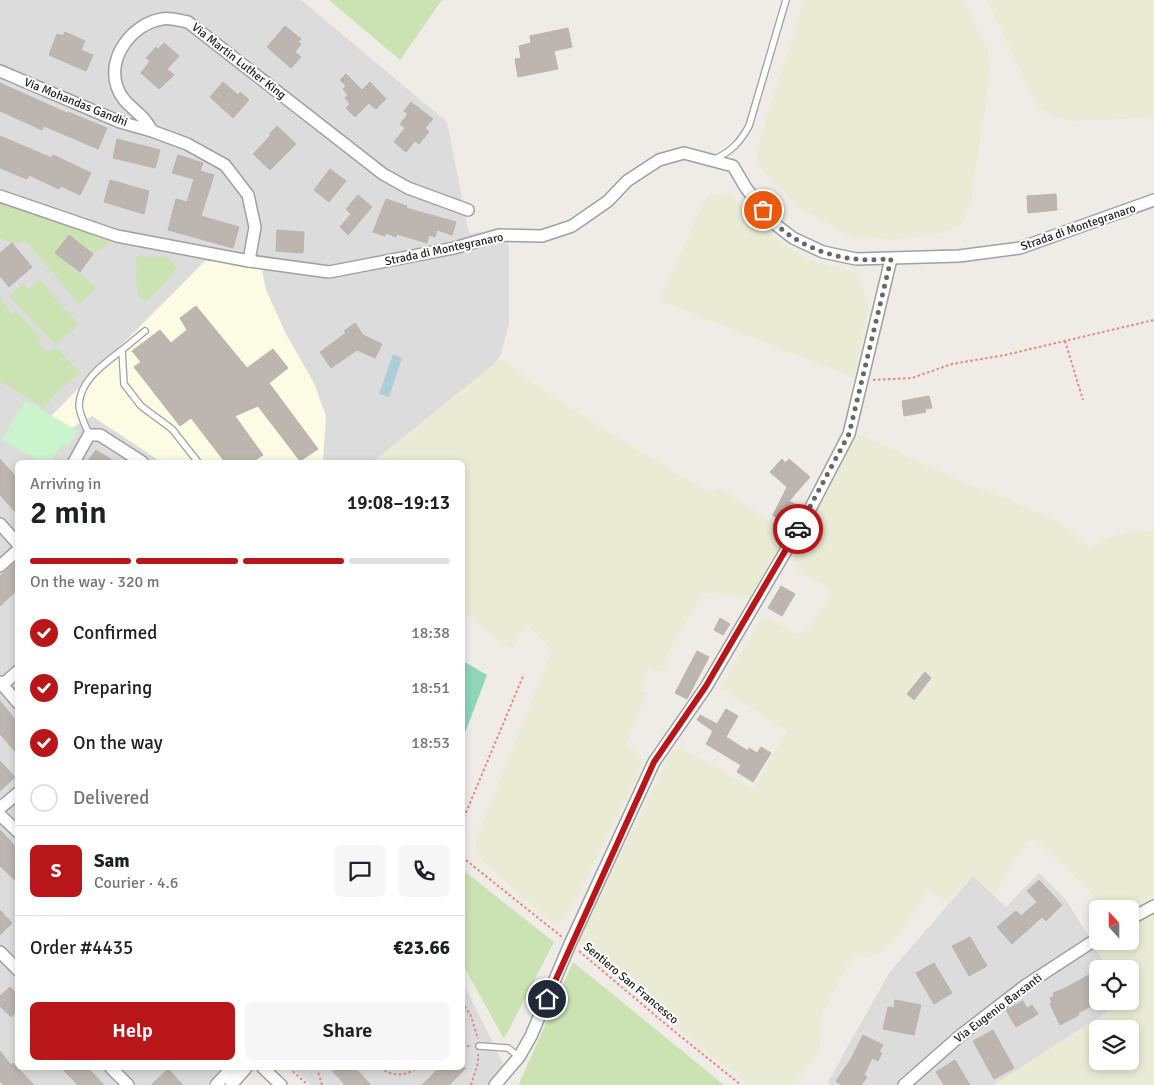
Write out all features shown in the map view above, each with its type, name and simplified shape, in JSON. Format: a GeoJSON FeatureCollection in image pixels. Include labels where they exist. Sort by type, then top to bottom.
{"type":"FeatureCollection","features":[{"type":"Feature","properties":{"kind":"street","name":"Via Martin Luther King"},"geometry":{"type":"LineString","coordinates":[[152,131],[143,117],[124,101],[116,86],[114,64],[124,42],[141,28],[162,18],[188,22],[382,174],[408,188],[468,210]]}},
{"type":"Feature","properties":{"kind":"street","name":"Via Mohandas Gandhi"},"geometry":{"type":"LineString","coordinates":[[0,71],[120,122],[152,131]]}},
{"type":"Feature","properties":{"kind":"street"},"geometry":{"type":"LineString","coordinates":[[152,131],[187,144],[225,165],[248,195],[255,227],[249,261]]}},
{"type":"Feature","properties":{"kind":"street","name":"Strada di Montegranaro"},"geometry":{"type":"LineString","coordinates":[[0,196],[118,236],[249,261],[328,272],[454,248],[499,235],[542,236],[572,226],[608,201],[627,182],[659,160],[684,153],[711,162],[733,166],[746,188],[771,221],[793,238],[823,252],[856,260],[959,256],[1020,248],[1154,200]]}},
{"type":"Feature","properties":{"kind":"street"},"geometry":{"type":"LineString","coordinates":[[495,1085],[519,1057],[531,1036],[570,944],[654,762],[706,686],[808,513],[849,434],[891,259]]}},
{"type":"Feature","properties":{"kind":"street"},"geometry":{"type":"LineString","coordinates":[[75,460],[89,435],[100,435],[139,460]]}},
{"type":"Feature","properties":{"kind":"street"},"geometry":{"type":"LineString","coordinates":[[0,524],[15,541]]}},
{"type":"Feature","properties":{"kind":"street"},"geometry":{"type":"LineString","coordinates":[[0,566],[15,553]]}},
{"type":"Feature","properties":{"kind":"street"},"geometry":{"type":"LineString","coordinates":[[15,673],[1,683],[15,699]]}},
{"type":"Feature","properties":{"kind":"street"},"geometry":{"type":"LineString","coordinates":[[0,808],[15,796]]}},
{"type":"Feature","properties":{"kind":"street"},"geometry":{"type":"LineString","coordinates":[[0,815],[15,829]]}},
{"type":"Feature","properties":{"kind":"street"},"geometry":{"type":"LineString","coordinates":[[1139,914],[1154,906]]}},
{"type":"Feature","properties":{"kind":"street","name":"Via Eugenio Barsanti"},"geometry":{"type":"LineString","coordinates":[[904,1085],[961,1035],[1026,985],[1089,944]]}},
{"type":"Feature","properties":{"kind":"street"},"geometry":{"type":"LineString","coordinates":[[0,952],[15,967]]}},
{"type":"Feature","properties":{"kind":"street"},"geometry":{"type":"LineString","coordinates":[[113,1070],[128,1085]]}},
{"type":"Feature","properties":{"kind":"street"},"geometry":{"type":"LineString","coordinates":[[216,1085],[230,1070]]}},
{"type":"Feature","properties":{"kind":"street"},"geometry":{"type":"LineString","coordinates":[[231,1085],[244,1070]]}},
{"type":"Feature","properties":{"kind":"street"},"geometry":{"type":"LineString","coordinates":[[264,1070],[281,1085]]}},
{"type":"Feature","properties":{"kind":"lane"},"geometry":{"type":"LineString","coordinates":[[711,162],[728,153],[740,142],[749,126],[786,0]]}},
{"type":"Feature","properties":{"kind":"lane"},"geometry":{"type":"LineString","coordinates":[[89,435],[79,406],[83,389],[98,369],[145,331]]}},
{"type":"Feature","properties":{"kind":"lane"},"geometry":{"type":"LineString","coordinates":[[122,350],[124,384],[141,406],[172,429],[196,460]]}},
{"type":"Feature","properties":{"kind":"lane"},"geometry":{"type":"LineString","coordinates":[[479,1046],[508,1048],[519,1057]]}},
{"type":"Feature","properties":{"kind":"path"},"geometry":{"type":"LineString","coordinates":[[863,380],[912,378],[952,364],[1065,341],[1154,320]]}},
{"type":"Feature","properties":{"kind":"path"},"geometry":{"type":"LineString","coordinates":[[1065,341],[1083,400]]}},
{"type":"Feature","properties":{"kind":"path"},"geometry":{"type":"LineString","coordinates":[[465,815],[524,674]]}},
{"type":"Feature","properties":{"kind":"path","name":"Sentiero San Francesco"},"geometry":{"type":"LineString","coordinates":[[465,859],[741,1085]]}},
{"type":"Feature","properties":{"kind":"path"},"geometry":{"type":"LineString","coordinates":[[291,1070],[308,1085]]}},
{"type":"Feature","properties":{"kind":"path"},"geometry":{"type":"LineString","coordinates":[[318,1070],[322,1085]]}},
{"type":"Feature","properties":{"kind":"path"},"geometry":{"type":"LineString","coordinates":[[384,1070],[398,1075],[407,1074],[413,1070]]}},
{"type":"Feature","properties":{"kind":"shaded area"},"geometry":{"type":"Polygon","coordinates":[[[0,0],[301,0],[447,122],[469,234],[506,229],[509,246],[509,324],[500,356],[493,365],[375,460],[15,460],[15,1070],[220,1070],[207,1085],[0,1085],[0,0]]]}},
{"type":"Feature","properties":{"kind":"shaded area"},"geometry":{"type":"Polygon","coordinates":[[[804,0],[964,0],[987,48],[991,68],[970,206],[961,224],[944,233],[892,240],[853,237],[802,210],[760,167],[756,152],[804,0]]]}},
{"type":"Feature","properties":{"kind":"shaded area"},"geometry":{"type":"Polygon","coordinates":[[[987,0],[1154,0],[1154,118],[1071,121],[1050,116],[1038,107],[987,0]]]}},
{"type":"Feature","properties":{"kind":"shaded area"},"geometry":{"type":"Polygon","coordinates":[[[730,194],[781,243],[813,261],[857,273],[869,306],[854,378],[659,300],[707,196],[730,194]]]}},
{"type":"Feature","properties":{"kind":"shaded area"},"geometry":{"type":"Polygon","coordinates":[[[205,261],[261,265],[266,290],[286,334],[314,383],[326,416],[323,460],[158,460],[92,416],[72,428],[51,416],[205,261]]]}},
{"type":"Feature","properties":{"kind":"shaded area"},"geometry":{"type":"Polygon","coordinates":[[[497,359],[505,362],[552,397],[615,436],[708,492],[719,487],[787,533],[750,600],[714,592],[704,593],[668,652],[665,670],[661,672],[648,668],[640,691],[648,693],[625,746],[633,749],[641,756],[643,765],[579,894],[561,922],[554,925],[478,856],[475,841],[552,650],[526,624],[512,650],[465,614],[465,460],[375,460],[493,365],[497,359]]]}},
{"type":"Feature","properties":{"kind":"shaded area"},"geometry":{"type":"Polygon","coordinates":[[[859,434],[958,480],[1010,500],[1060,523],[1090,548],[1110,537],[1133,530],[1154,532],[1154,895],[1139,904],[1139,900],[1098,900],[1038,841],[1032,840],[1026,843],[994,895],[973,876],[949,904],[926,887],[923,901],[904,928],[881,952],[870,957],[858,956],[849,962],[823,1013],[819,1050],[802,1076],[790,1085],[749,1085],[691,1039],[578,942],[671,751],[676,748],[696,756],[753,789],[787,731],[720,688],[762,618],[768,618],[797,634],[806,630],[826,605],[832,590],[798,570],[792,554],[825,497],[851,444],[859,434]]]}},
{"type":"Feature","properties":{"kind":"shaded area"},"geometry":{"type":"Polygon","coordinates":[[[1039,873],[1067,901],[1089,937],[1089,950],[1097,950],[1103,960],[1089,960],[1089,1010],[1110,1010],[1095,1020],[1089,1020],[1089,1024],[994,1085],[830,1085],[828,1082],[889,973],[973,876],[1006,907],[1039,873]]]}},
{"type":"Feature","properties":{"kind":"shaded area"},"geometry":{"type":"Polygon","coordinates":[[[1154,911],[1154,1085],[994,1085],[1089,1024],[1089,1070],[1139,1070],[1139,1020],[1095,1020],[1110,1010],[1139,1010],[1139,960],[1103,960],[1098,950],[1139,950],[1139,919],[1154,911]]]}},
{"type":"Feature","properties":{"kind":"shaded area"},"geometry":{"type":"Polygon","coordinates":[[[465,986],[505,1068],[487,1085],[311,1085],[295,1070],[465,1070],[465,986]]]}},
{"type":"Feature","properties":{"kind":"green space"},"geometry":{"type":"Polygon","coordinates":[[[329,0],[442,0],[400,60],[329,0]]]}},
{"type":"Feature","properties":{"kind":"green space"},"geometry":{"type":"Polygon","coordinates":[[[0,204],[111,239],[108,244],[93,254],[69,235],[55,253],[97,288],[79,304],[27,242],[12,243],[0,238],[0,204]]]}},
{"type":"Feature","properties":{"kind":"green space"},"geometry":{"type":"Polygon","coordinates":[[[136,256],[167,257],[177,268],[172,276],[148,300],[141,299],[137,290],[136,256]]]}},
{"type":"Feature","properties":{"kind":"green space"},"geometry":{"type":"Polygon","coordinates":[[[39,280],[79,325],[55,345],[10,296],[23,283],[29,289],[39,280]]]}},
{"type":"Feature","properties":{"kind":"green space"},"geometry":{"type":"Polygon","coordinates":[[[0,297],[11,314],[16,311],[40,337],[39,343],[45,351],[57,348],[80,373],[55,394],[44,408],[0,381],[0,297]]]}},
{"type":"Feature","properties":{"kind":"green space"},"geometry":{"type":"Polygon","coordinates":[[[25,400],[78,431],[69,446],[63,443],[52,460],[37,460],[2,440],[25,400]]]}},
{"type":"Feature","properties":{"kind":"green space"},"geometry":{"type":"Polygon","coordinates":[[[465,662],[487,675],[465,733],[465,662]]]}},
{"type":"Feature","properties":{"kind":"green space"},"geometry":{"type":"Polygon","coordinates":[[[465,872],[554,942],[504,1039],[465,969],[465,872]]]}},
{"type":"Feature","properties":{"kind":"green space"},"geometry":{"type":"Polygon","coordinates":[[[573,962],[724,1085],[520,1085],[573,962]]]}},
{"type":"Feature","properties":{"kind":"water"},"geometry":{"type":"Polygon","coordinates":[[[393,354],[402,358],[389,397],[379,394],[393,354]]]}},
{"type":"Feature","properties":{"kind":"building"},"geometry":{"type":"Polygon","coordinates":[[[285,26],[301,39],[298,42],[301,44],[295,52],[301,57],[291,68],[267,47],[285,26]]]}},
{"type":"Feature","properties":{"kind":"building"},"geometry":{"type":"Polygon","coordinates":[[[568,28],[572,47],[554,51],[558,69],[518,77],[515,59],[521,58],[519,46],[531,43],[530,36],[568,28]]]}},
{"type":"Feature","properties":{"kind":"building"},"geometry":{"type":"Polygon","coordinates":[[[65,32],[85,41],[81,50],[93,55],[86,71],[49,55],[57,34],[63,36],[65,32]]]}},
{"type":"Feature","properties":{"kind":"building"},"geometry":{"type":"Polygon","coordinates":[[[164,43],[179,56],[167,69],[174,75],[159,89],[141,73],[150,61],[146,58],[156,47],[158,49],[164,43]]]}},
{"type":"Feature","properties":{"kind":"building"},"geometry":{"type":"Polygon","coordinates":[[[346,74],[362,90],[370,82],[386,99],[376,109],[369,103],[355,117],[346,108],[350,104],[345,98],[348,95],[343,89],[346,86],[340,80],[346,74]]]}},
{"type":"Feature","properties":{"kind":"building"},"geometry":{"type":"Polygon","coordinates":[[[223,82],[238,95],[240,92],[249,100],[233,118],[210,97],[223,82]]]}},
{"type":"Feature","properties":{"kind":"building"},"geometry":{"type":"Polygon","coordinates":[[[0,83],[67,113],[107,128],[98,149],[44,126],[42,130],[0,111],[0,83]]]}},
{"type":"Feature","properties":{"kind":"building"},"geometry":{"type":"Polygon","coordinates":[[[411,102],[433,119],[425,128],[429,132],[419,144],[415,141],[406,152],[394,142],[405,128],[400,124],[408,114],[404,111],[411,102]]]}},
{"type":"Feature","properties":{"kind":"building"},"geometry":{"type":"Polygon","coordinates":[[[277,126],[296,144],[270,170],[253,154],[277,126]]]}},
{"type":"Feature","properties":{"kind":"building"},"geometry":{"type":"Polygon","coordinates":[[[0,136],[52,158],[53,155],[91,173],[80,195],[61,186],[59,189],[29,175],[27,179],[0,168],[0,136]]]}},
{"type":"Feature","properties":{"kind":"building"},"geometry":{"type":"Polygon","coordinates":[[[117,139],[160,150],[155,168],[113,158],[117,139]]]}},
{"type":"Feature","properties":{"kind":"building"},"geometry":{"type":"Polygon","coordinates":[[[178,155],[203,163],[200,171],[214,175],[201,216],[239,227],[233,248],[168,230],[176,199],[187,202],[194,179],[172,173],[178,155]]]}},
{"type":"Feature","properties":{"kind":"building"},"geometry":{"type":"Polygon","coordinates":[[[330,169],[346,181],[329,202],[314,190],[330,169]]]}},
{"type":"Feature","properties":{"kind":"building"},"geometry":{"type":"Polygon","coordinates":[[[110,180],[149,191],[144,214],[104,202],[110,180]]]}},
{"type":"Feature","properties":{"kind":"building"},"geometry":{"type":"Polygon","coordinates":[[[1056,194],[1057,210],[1028,213],[1027,196],[1056,194]]]}},
{"type":"Feature","properties":{"kind":"building"},"geometry":{"type":"Polygon","coordinates":[[[358,195],[372,207],[348,235],[340,227],[351,214],[346,209],[358,195]]]}},
{"type":"Feature","properties":{"kind":"building"},"geometry":{"type":"Polygon","coordinates":[[[386,199],[407,206],[406,208],[456,222],[452,235],[437,230],[435,237],[429,235],[427,243],[397,234],[396,237],[386,233],[385,236],[373,232],[386,199]]]}},
{"type":"Feature","properties":{"kind":"building"},"geometry":{"type":"Polygon","coordinates":[[[277,230],[304,232],[303,253],[276,251],[277,230]]]}},
{"type":"Feature","properties":{"kind":"building"},"geometry":{"type":"Polygon","coordinates":[[[69,235],[93,254],[80,272],[55,253],[69,235]]]}},
{"type":"Feature","properties":{"kind":"building"},"geometry":{"type":"Polygon","coordinates":[[[12,243],[32,267],[9,287],[0,276],[0,253],[12,243]]]}},
{"type":"Feature","properties":{"kind":"building"},"geometry":{"type":"Polygon","coordinates":[[[196,306],[247,368],[273,349],[288,368],[269,383],[318,449],[299,460],[258,406],[235,416],[263,455],[255,460],[223,460],[191,418],[180,426],[134,367],[141,362],[132,351],[160,330],[171,343],[187,330],[180,318],[196,306]]]}},
{"type":"Feature","properties":{"kind":"building"},"geometry":{"type":"Polygon","coordinates":[[[355,323],[363,335],[382,344],[375,358],[357,350],[331,368],[320,352],[346,333],[344,331],[355,323]]]}},
{"type":"Feature","properties":{"kind":"building"},"geometry":{"type":"Polygon","coordinates":[[[929,396],[932,408],[925,409],[926,412],[904,416],[902,401],[929,396]]]}},
{"type":"Feature","properties":{"kind":"building"},"geometry":{"type":"Polygon","coordinates":[[[96,450],[112,460],[88,460],[96,450]]]}},
{"type":"Feature","properties":{"kind":"building"},"geometry":{"type":"Polygon","coordinates":[[[0,459],[15,476],[15,512],[0,495],[0,459]]]}},
{"type":"Feature","properties":{"kind":"building"},"geometry":{"type":"Polygon","coordinates":[[[782,459],[785,463],[789,459],[810,477],[789,501],[797,505],[789,520],[778,514],[775,517],[773,515],[787,487],[770,472],[782,459]]]}},
{"type":"Feature","properties":{"kind":"building"},"geometry":{"type":"Polygon","coordinates":[[[15,564],[15,592],[0,606],[0,576],[15,564]]]}},
{"type":"Feature","properties":{"kind":"building"},"geometry":{"type":"Polygon","coordinates":[[[781,586],[795,594],[782,616],[768,608],[781,586]]]}},
{"type":"Feature","properties":{"kind":"building"},"geometry":{"type":"Polygon","coordinates":[[[720,618],[730,624],[723,635],[714,630],[720,618]]]}},
{"type":"Feature","properties":{"kind":"building"},"geometry":{"type":"Polygon","coordinates":[[[697,651],[709,657],[687,699],[675,693],[697,651]]]}},
{"type":"Feature","properties":{"kind":"building"},"geometry":{"type":"Polygon","coordinates":[[[925,672],[931,678],[914,700],[907,694],[925,672]]]}},
{"type":"Feature","properties":{"kind":"building"},"geometry":{"type":"Polygon","coordinates":[[[0,701],[15,719],[15,752],[0,734],[0,701]]]}},
{"type":"Feature","properties":{"kind":"building"},"geometry":{"type":"Polygon","coordinates":[[[726,709],[738,716],[726,737],[748,751],[749,748],[757,753],[761,747],[771,753],[753,782],[737,772],[741,765],[706,744],[713,731],[697,720],[700,715],[717,724],[726,709]]]}},
{"type":"Feature","properties":{"kind":"building"},"geometry":{"type":"Polygon","coordinates":[[[0,761],[15,777],[0,791],[0,761]]]}},
{"type":"Feature","properties":{"kind":"building"},"geometry":{"type":"Polygon","coordinates":[[[0,830],[15,846],[15,880],[0,866],[0,830]]]}},
{"type":"Feature","properties":{"kind":"building"},"geometry":{"type":"Polygon","coordinates":[[[1039,880],[1062,905],[1046,921],[1042,917],[1012,944],[997,927],[1016,911],[1021,916],[1037,902],[1027,891],[1039,880]]]}},
{"type":"Feature","properties":{"kind":"building"},"geometry":{"type":"Polygon","coordinates":[[[0,910],[12,923],[0,935],[0,910]]]}},
{"type":"Feature","properties":{"kind":"building"},"geometry":{"type":"Polygon","coordinates":[[[970,937],[987,966],[969,976],[952,946],[970,937]]]}},
{"type":"Feature","properties":{"kind":"building"},"geometry":{"type":"Polygon","coordinates":[[[934,963],[952,993],[934,1004],[916,973],[934,963]]]}},
{"type":"Feature","properties":{"kind":"building"},"geometry":{"type":"Polygon","coordinates":[[[1089,975],[1089,1007],[1078,1013],[1079,1015],[1060,1025],[1050,1004],[1052,1003],[1050,998],[1054,996],[1053,993],[1089,975]]]}},
{"type":"Feature","properties":{"kind":"building"},"geometry":{"type":"Polygon","coordinates":[[[10,987],[15,992],[15,1014],[11,1017],[0,1006],[0,996],[10,987]]]}},
{"type":"Feature","properties":{"kind":"building"},"geometry":{"type":"Polygon","coordinates":[[[895,1000],[921,1005],[914,1035],[883,1029],[888,1007],[894,1008],[895,1000]]]}},
{"type":"Feature","properties":{"kind":"building"},"geometry":{"type":"Polygon","coordinates":[[[1023,1001],[1027,1008],[1032,1005],[1038,1014],[1016,1027],[1006,1010],[1023,1001]]]}},
{"type":"Feature","properties":{"kind":"building"},"geometry":{"type":"Polygon","coordinates":[[[993,1030],[1014,1068],[994,1079],[973,1041],[993,1030]]]}},
{"type":"Feature","properties":{"kind":"building"},"geometry":{"type":"Polygon","coordinates":[[[863,1035],[883,1045],[879,1052],[882,1053],[878,1061],[872,1058],[864,1075],[867,1077],[861,1085],[841,1085],[836,1081],[851,1059],[863,1035]]]}},
{"type":"Feature","properties":{"kind":"building"},"geometry":{"type":"Polygon","coordinates":[[[0,1051],[11,1065],[13,1063],[15,1065],[15,1070],[20,1070],[34,1085],[4,1085],[0,1081],[0,1051]]]}},
{"type":"Feature","properties":{"kind":"building"},"geometry":{"type":"Polygon","coordinates":[[[955,1060],[970,1085],[944,1085],[936,1072],[955,1060]]]}},
{"type":"Feature","properties":{"kind":"building"},"geometry":{"type":"Polygon","coordinates":[[[63,1070],[90,1070],[104,1085],[78,1085],[63,1070]]]}},
{"type":"Feature","properties":{"kind":"building"},"geometry":{"type":"Polygon","coordinates":[[[169,1070],[183,1085],[151,1085],[169,1070]]]}},
{"type":"Feature","properties":{"kind":"building"},"geometry":{"type":"Polygon","coordinates":[[[332,1070],[357,1070],[371,1085],[345,1085],[332,1070]]]}},
{"type":"Feature","properties":{"kind":"building"},"geometry":{"type":"Polygon","coordinates":[[[437,1070],[464,1070],[449,1085],[422,1085],[437,1070]]]}},
{"type":"Feature","properties":{"kind":"way so far"},"geometry":{"type":"LineString","coordinates":[[763,210],[771,221],[793,238],[823,252],[856,260],[891,259],[849,434],[798,529]]}},
{"type":"Feature","properties":{"kind":"route"},"geometry":{"type":"LineString","coordinates":[[547,999],[570,944],[654,762],[706,686],[798,529]]}}]}
